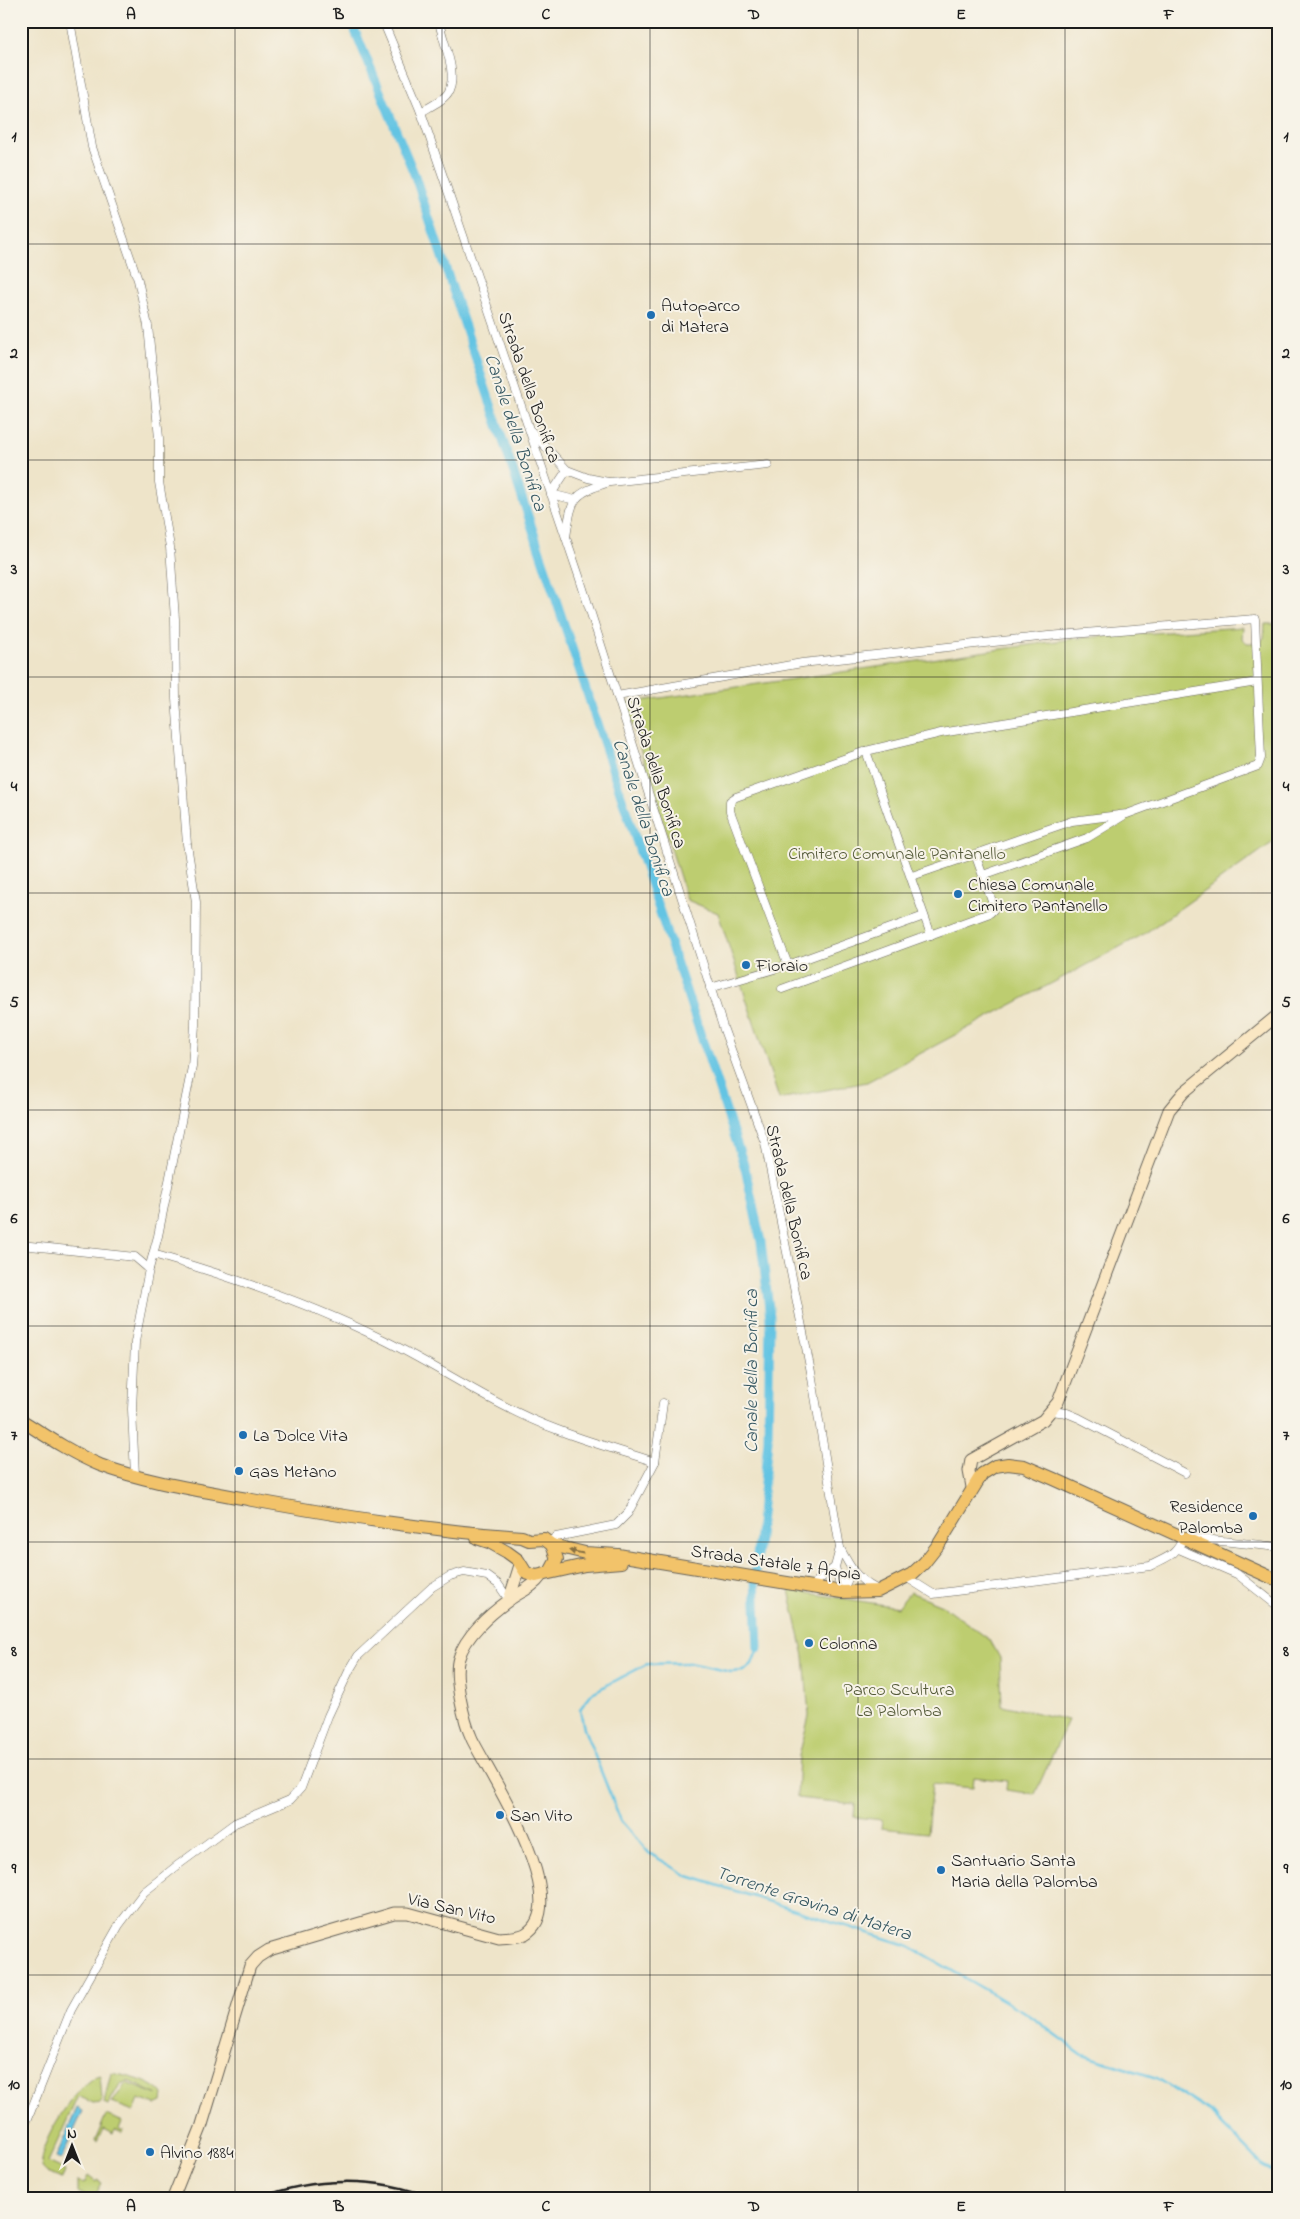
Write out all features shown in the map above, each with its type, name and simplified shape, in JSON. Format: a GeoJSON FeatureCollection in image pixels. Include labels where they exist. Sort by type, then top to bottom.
{"type":"FeatureCollection","features":[{"type":"Feature","properties":{"kind":"main road","name":"Strada Statale 7 Appia"},"geometry":{"type":"LineString","coordinates":[[21,1420],[62,1445],[99,1464],[136,1476],[301,1509],[465,1533],[522,1537],[530,1540],[539,1538],[575,1552],[618,1555],[842,1592],[878,1590],[906,1577],[924,1563],[939,1544],[972,1487],[982,1474],[995,1466],[1008,1464],[1024,1466],[1181,1543],[1279,1581]]}},
{"type":"Feature","properties":{"kind":"main road","name":"Strada Statale 7 Appia"},"geometry":{"type":"LineString","coordinates":[[465,1533],[489,1542],[519,1563],[526,1573],[545,1574],[634,1559]]}},
{"type":"Feature","properties":{"kind":"main road"},"geometry":{"type":"LineString","coordinates":[[519,1563],[519,1550],[530,1540]]}},
{"type":"Feature","properties":{"kind":"main road"},"geometry":{"type":"LineString","coordinates":[[545,1574],[556,1559],[550,1543]]}},
{"type":"Feature","properties":{"kind":"street"},"geometry":{"type":"LineString","coordinates":[[70,21],[92,147],[138,280],[148,326],[159,438],[159,482],[170,547],[175,619],[176,699],[187,844],[196,902],[196,1006],[192,1067],[135,1342],[132,1409],[136,1476]]}},
{"type":"Feature","properties":{"kind":"street","name":"Strada della Bonifica"},"geometry":{"type":"LineString","coordinates":[[383,21],[421,112],[566,539],[710,988],[765,1143],[811,1372],[840,1548]]}},
{"type":"Feature","properties":{"kind":"street"},"geometry":{"type":"LineString","coordinates":[[421,112],[449,92],[452,75],[439,21]]}},
{"type":"Feature","properties":{"kind":"street"},"geometry":{"type":"LineString","coordinates":[[528,428],[567,470],[588,478],[610,482]]}},
{"type":"Feature","properties":{"kind":"street"},"geometry":{"type":"LineString","coordinates":[[566,539],[572,504],[586,490],[610,482],[768,466]]}},
{"type":"Feature","properties":{"kind":"street"},"geometry":{"type":"LineString","coordinates":[[567,470],[551,494],[575,500]]}},
{"type":"Feature","properties":{"kind":"street"},"geometry":{"type":"LineString","coordinates":[[617,696],[802,663],[1048,636],[1255,619],[1261,758],[1258,766],[1127,814],[1086,838],[983,875]]}},
{"type":"Feature","properties":{"kind":"street"},"geometry":{"type":"LineString","coordinates":[[788,965],[730,811],[730,800],[866,751],[941,733],[1257,682]]}},
{"type":"Feature","properties":{"kind":"street"},"geometry":{"type":"LineString","coordinates":[[866,751],[912,876],[931,935]]}},
{"type":"Feature","properties":{"kind":"street"},"geometry":{"type":"LineString","coordinates":[[912,876],[1072,821],[1127,814]]}},
{"type":"Feature","properties":{"kind":"street"},"geometry":{"type":"LineString","coordinates":[[782,989],[990,913],[993,910],[993,904],[975,854]]}},
{"type":"Feature","properties":{"kind":"street"},"geometry":{"type":"LineString","coordinates":[[710,988],[788,965],[924,916]]}},
{"type":"Feature","properties":{"kind":"street"},"geometry":{"type":"LineString","coordinates":[[972,1487],[969,1470],[971,1460],[1043,1420],[1058,1402],[1169,1110],[1184,1092],[1279,1014]]}},
{"type":"Feature","properties":{"kind":"street"},"geometry":{"type":"LineString","coordinates":[[21,1245],[135,1257],[149,1269]]}},
{"type":"Feature","properties":{"kind":"street"},"geometry":{"type":"LineString","coordinates":[[153,1254],[221,1273],[302,1305],[379,1337],[487,1397],[558,1430],[655,1462]]}},
{"type":"Feature","properties":{"kind":"street"},"geometry":{"type":"LineString","coordinates":[[550,1543],[556,1537],[616,1525],[628,1514],[655,1462],[663,1403]]}},
{"type":"Feature","properties":{"kind":"street"},"geometry":{"type":"LineString","coordinates":[[1052,1411],[1067,1413],[1079,1418],[1185,1473]]}},
{"type":"Feature","properties":{"kind":"street"},"geometry":{"type":"LineString","coordinates":[[906,1577],[933,1594],[1150,1566],[1181,1543],[1279,1547]]}},
{"type":"Feature","properties":{"kind":"street"},"geometry":{"type":"LineString","coordinates":[[1181,1543],[1237,1574],[1279,1607]]}},
{"type":"Feature","properties":{"kind":"street"},"geometry":{"type":"LineString","coordinates":[[810,1586],[834,1567],[840,1548]]}},
{"type":"Feature","properties":{"kind":"street"},"geometry":{"type":"LineString","coordinates":[[840,1548],[860,1580],[878,1590]]}},
{"type":"Feature","properties":{"kind":"street","name":"Via San Vito"},"geometry":{"type":"LineString","coordinates":[[508,1600],[519,1563]]}},
{"type":"Feature","properties":{"kind":"street"},"geometry":{"type":"LineString","coordinates":[[834,1567],[842,1592]]}},
{"type":"Feature","properties":{"kind":"street"},"geometry":{"type":"LineString","coordinates":[[842,1592],[852,1570]]}},
{"type":"Feature","properties":{"kind":"street"},"geometry":{"type":"LineString","coordinates":[[21,2125],[25,2124],[28,2118],[71,2010],[119,1925],[144,1892],[190,1856],[235,1823],[290,1800],[301,1788],[328,1716],[349,1670],[358,1656],[432,1587],[450,1576],[464,1572],[488,1576],[498,1584],[508,1600]]}},
{"type":"Feature","properties":{"kind":"street","name":"Via San Vito"},"geometry":{"type":"LineString","coordinates":[[173,2198],[201,2128],[250,1966],[258,1956],[268,1950],[394,1913],[408,1913],[499,1938],[525,1934],[539,1917],[541,1906],[539,1884],[528,1849],[505,1796],[471,1738],[458,1683],[457,1666],[462,1649],[470,1638],[508,1600],[535,1584],[545,1574]]}},
{"type":"Feature","properties":{"kind":"green space","name":"Cimitero Comunale Pantanello"},"geometry":{"type":"Polygon","coordinates":[[[1265,624],[1279,624],[1279,838],[1144,934],[867,1082],[779,1099],[718,913],[687,900],[626,703],[1078,638],[1243,627],[1242,638],[1247,643],[1258,643],[1264,638],[1265,624]]]}},
{"type":"Feature","properties":{"kind":"green space","name":"Parco Scultura La Palomba"},"geometry":{"type":"Polygon","coordinates":[[[789,1590],[898,1607],[910,1592],[942,1605],[990,1640],[1000,1658],[1002,1705],[1068,1720],[1035,1794],[1006,1790],[1007,1781],[974,1777],[973,1788],[932,1784],[927,1833],[881,1828],[882,1820],[854,1817],[855,1804],[797,1798],[799,1756],[809,1716],[804,1656],[789,1590]]]}},
{"type":"Feature","properties":{"kind":"green space"},"geometry":{"type":"Polygon","coordinates":[[[111,2073],[140,2080],[153,2086],[163,2095],[162,2102],[155,2105],[139,2099],[134,2111],[112,2103],[126,2083],[158,2095],[128,2081],[120,2084],[108,2105],[104,2103],[111,2073]]]}},
{"type":"Feature","properties":{"kind":"green space"},"geometry":{"type":"Polygon","coordinates":[[[100,2075],[101,2102],[93,2103],[78,2096],[48,2162],[65,2170],[62,2179],[45,2171],[42,2167],[41,2158],[45,2145],[71,2100],[92,2079],[100,2075]]]}},
{"type":"Feature","properties":{"kind":"green space"},"geometry":{"type":"Polygon","coordinates":[[[106,2115],[122,2122],[119,2129],[124,2131],[123,2133],[115,2130],[113,2134],[103,2129],[97,2142],[95,2141],[106,2115]]]}},
{"type":"Feature","properties":{"kind":"green space"},"geometry":{"type":"Polygon","coordinates":[[[88,2176],[96,2182],[97,2180],[102,2183],[94,2198],[77,2192],[77,2181],[84,2184],[88,2176]]]}},
{"type":"Feature","properties":{"kind":"water"},"geometry":{"type":"Polygon","coordinates":[[[77,2108],[83,2111],[61,2159],[56,2157],[77,2108]]]}},
{"type":"Feature","properties":{"kind":"waterway","name":"Canale della Bonifica"},"geometry":{"type":"LineString","coordinates":[[351,21],[415,176],[745,1168],[761,1242],[770,1317],[768,1440],[755,1578],[758,1648]]}},
{"type":"Feature","properties":{"kind":"waterway","name":"Torrente Gravina di Matera"},"geometry":{"type":"LineString","coordinates":[[758,1648],[752,1664],[744,1671],[731,1672],[689,1663],[647,1664],[592,1693],[580,1709],[584,1729],[621,1821],[649,1853],[688,1876],[909,1946],[1024,2012],[1083,2055],[1157,2078],[1210,2112],[1262,2165],[1279,2174]]}},
{"type":"Feature","properties":{"kind":"railway"},"geometry":{"type":"LineString","coordinates":[[260,2198],[301,2186],[345,2182],[390,2186],[431,2198]]}},
{"type":"Feature","properties":{"kind":"place","name":"Autoparco di Matera"},"geometry":{"type":"Point","coordinates":[651,315]}},
{"type":"Feature","properties":{"kind":"place","name":"Chiesa Comunale Cimitero Pantanello"},"geometry":{"type":"Point","coordinates":[958,894]}},
{"type":"Feature","properties":{"kind":"place","name":"Fioraio"},"geometry":{"type":"Point","coordinates":[746,965]}},
{"type":"Feature","properties":{"kind":"place","name":"La Dolce Vita"},"geometry":{"type":"Point","coordinates":[243,1435]}},
{"type":"Feature","properties":{"kind":"place","name":"Gas Metano"},"geometry":{"type":"Point","coordinates":[239,1471]}},
{"type":"Feature","properties":{"kind":"place","name":"Residence Palomba"},"geometry":{"type":"Point","coordinates":[1253,1516]}},
{"type":"Feature","properties":{"kind":"place","name":"Colonna"},"geometry":{"type":"Point","coordinates":[809,1643]}},
{"type":"Feature","properties":{"kind":"place","name":"San Vito"},"geometry":{"type":"Point","coordinates":[500,1815]}},
{"type":"Feature","properties":{"kind":"place","name":"Santuario Santa Maria della Palomba"},"geometry":{"type":"Point","coordinates":[941,1870]}},
{"type":"Feature","properties":{"kind":"place","name":"Alvino 1884"},"geometry":{"type":"Point","coordinates":[150,2152]}}]}
